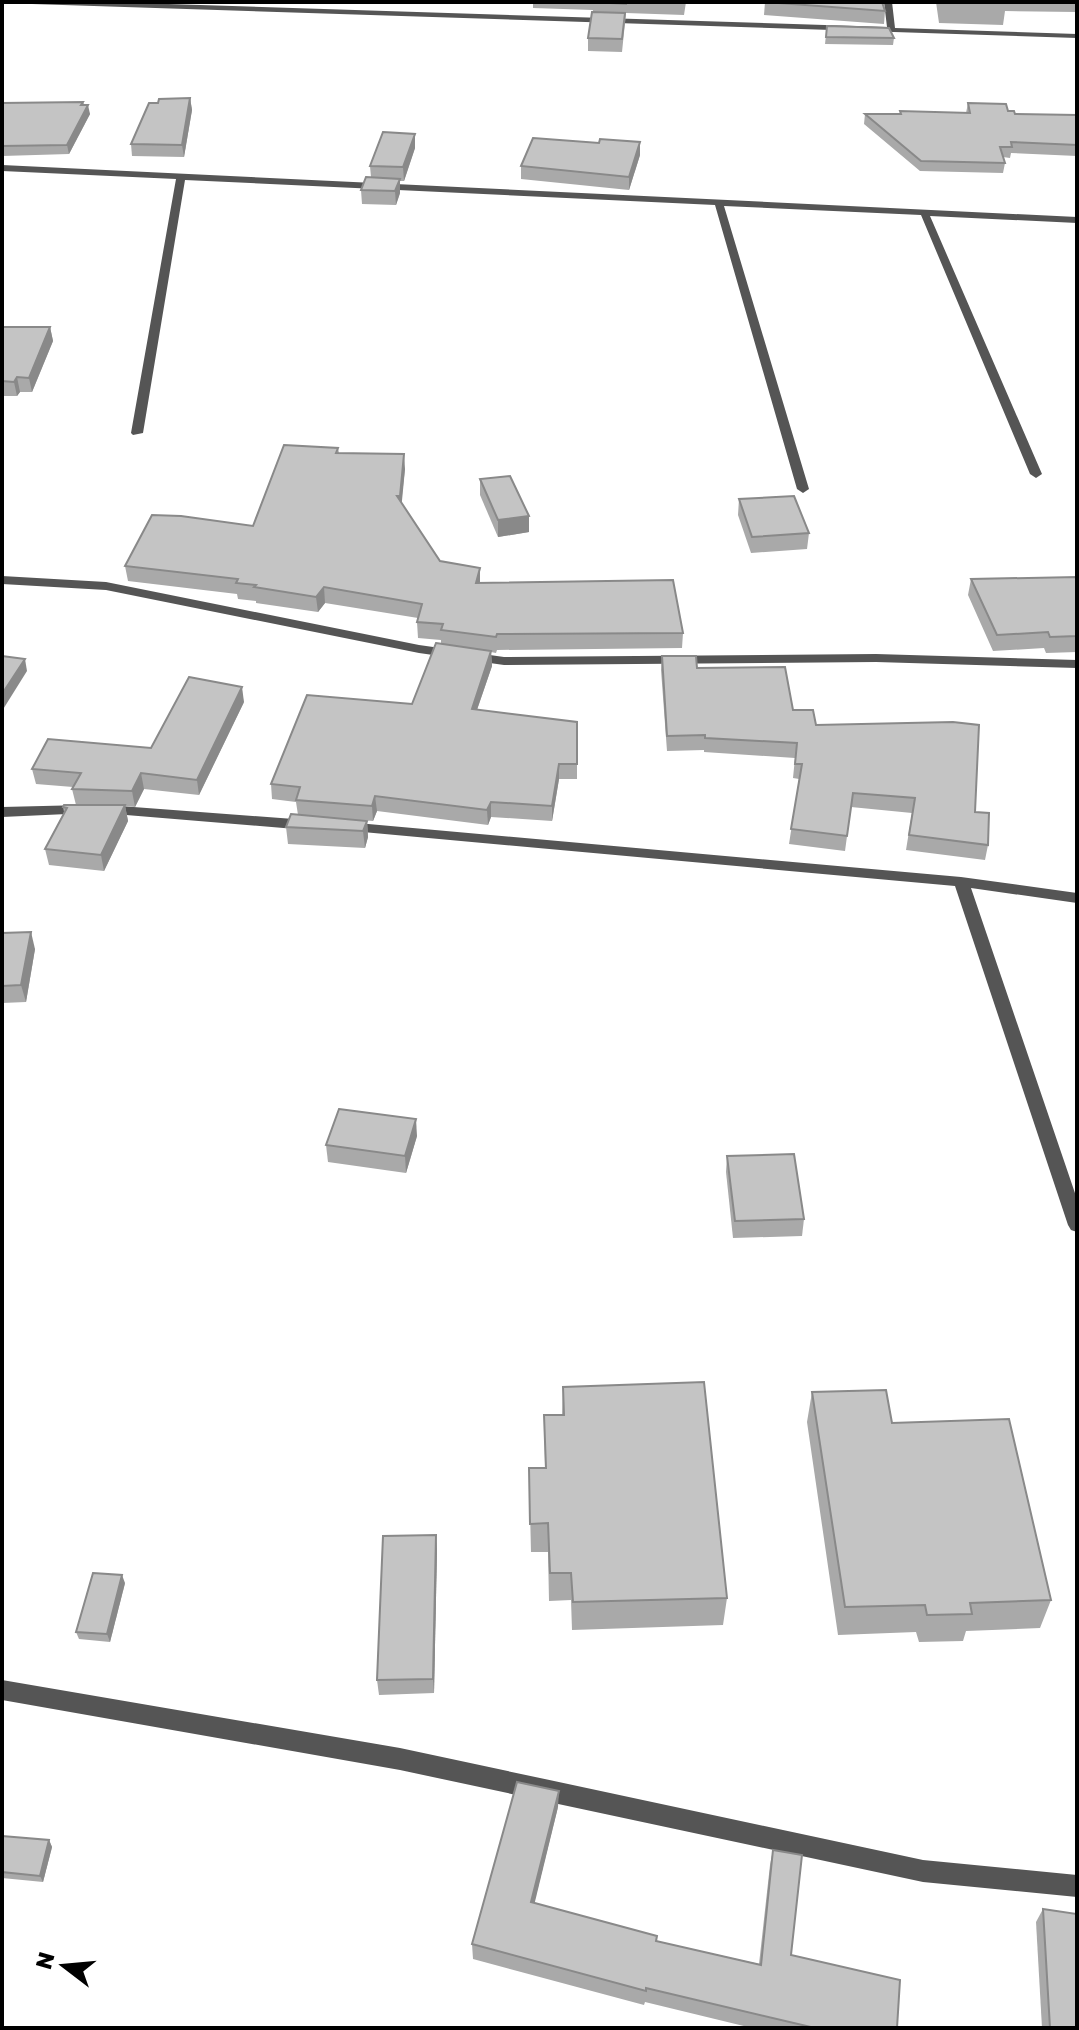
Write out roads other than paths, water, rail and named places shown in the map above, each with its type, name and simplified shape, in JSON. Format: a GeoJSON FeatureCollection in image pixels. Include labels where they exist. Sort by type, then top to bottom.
{"type":"FeatureCollection","features":[{"type":"Feature","properties":{"kind":"street"},"geometry":{"type":"LineString","coordinates":[[32,2],[1077,36]]}},
{"type":"Feature","properties":{"kind":"street"},"geometry":{"type":"LineString","coordinates":[[888,2],[891,30]]}},
{"type":"Feature","properties":{"kind":"street"},"geometry":{"type":"LineString","coordinates":[[2,168],[1077,220]]}},
{"type":"Feature","properties":{"kind":"street"},"geometry":{"type":"LineString","coordinates":[[137,433],[181,177]]}},
{"type":"Feature","properties":{"kind":"street"},"geometry":{"type":"LineString","coordinates":[[719,204],[803,489]]}},
{"type":"Feature","properties":{"kind":"street"},"geometry":{"type":"LineString","coordinates":[[924,212],[1036,474]]}},
{"type":"Feature","properties":{"kind":"street"},"geometry":{"type":"LineString","coordinates":[[2,580],[106,586],[419,649],[504,661],[876,658],[1077,664]]}},
{"type":"Feature","properties":{"kind":"street"},"geometry":{"type":"LineString","coordinates":[[2,812],[102,810],[328,826],[961,882],[1077,898]]}},
{"type":"Feature","properties":{"kind":"street"},"geometry":{"type":"LineString","coordinates":[[961,882],[1077,1225]]}},
{"type":"Feature","properties":{"kind":"street"},"geometry":{"type":"LineString","coordinates":[[2,1690],[400,1759],[923,1871],[1077,1886]]}}]}
